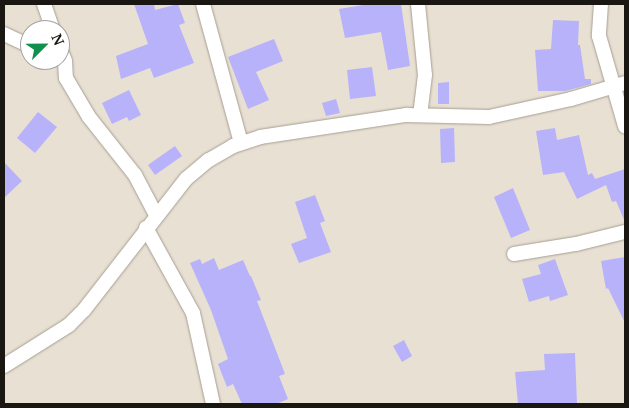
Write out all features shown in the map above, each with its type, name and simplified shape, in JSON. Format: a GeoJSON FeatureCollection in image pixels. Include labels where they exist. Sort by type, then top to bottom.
{"type":"FeatureCollection","features":[{"type":"Feature","properties":{"kind":"street"},"geometry":{"type":"LineString","coordinates":[[44,4],[50,20]]}},
{"type":"Feature","properties":{"kind":"street"},"geometry":{"type":"LineString","coordinates":[[203,4],[240,143]]}},
{"type":"Feature","properties":{"kind":"street"},"geometry":{"type":"LineString","coordinates":[[418,4],[425,75],[420,114]]}},
{"type":"Feature","properties":{"kind":"street"},"geometry":{"type":"LineString","coordinates":[[601,4],[599,36],[620,85],[625,126]]}},
{"type":"Feature","properties":{"kind":"street"},"geometry":{"type":"LineString","coordinates":[[4,34],[20,41]]}},
{"type":"Feature","properties":{"kind":"street"},"geometry":{"type":"LineString","coordinates":[[65,70],[66,78],[89,118],[135,175],[156,215]]}},
{"type":"Feature","properties":{"kind":"street"},"geometry":{"type":"LineString","coordinates":[[4,366],[69,325],[84,310],[156,215],[186,179],[209,160],[240,143],[260,136],[420,114],[489,117],[570,99],[620,85]]}},
{"type":"Feature","properties":{"kind":"street"},"geometry":{"type":"LineString","coordinates":[[146,228],[193,313],[213,404]]}},
{"type":"Feature","properties":{"kind":"street"},"geometry":{"type":"LineString","coordinates":[[514,254],[576,244],[625,232]]}},
{"type":"Feature","properties":{"kind":"building"},"geometry":{"type":"Polygon","coordinates":[[[134,4],[154,4],[155,10],[178,4],[185,23],[179,25],[194,63],[154,78],[150,68],[121,79],[116,56],[148,44],[134,4]]]}},
{"type":"Feature","properties":{"kind":"building"},"geometry":{"type":"Polygon","coordinates":[[[369,4],[401,4],[410,66],[388,70],[381,32],[345,38],[339,9],[369,4]]]}},
{"type":"Feature","properties":{"kind":"building"},"geometry":{"type":"Polygon","coordinates":[[[553,20],[579,21],[578,45],[580,45],[585,79],[591,79],[591,84],[565,91],[538,91],[535,50],[551,49],[553,20]]]}},
{"type":"Feature","properties":{"kind":"building"},"geometry":{"type":"Polygon","coordinates":[[[274,39],[283,61],[256,72],[269,100],[248,109],[228,57],[274,39]]]}},
{"type":"Feature","properties":{"kind":"building"},"geometry":{"type":"Polygon","coordinates":[[[372,67],[376,96],[350,99],[347,70],[372,67]]]}},
{"type":"Feature","properties":{"kind":"building"},"geometry":{"type":"Polygon","coordinates":[[[449,82],[449,104],[438,104],[438,83],[449,82]]]}},
{"type":"Feature","properties":{"kind":"building"},"geometry":{"type":"Polygon","coordinates":[[[129,90],[141,115],[129,121],[127,117],[112,124],[102,103],[129,90]]]}},
{"type":"Feature","properties":{"kind":"building"},"geometry":{"type":"Polygon","coordinates":[[[336,99],[340,113],[326,116],[322,103],[336,99]]]}},
{"type":"Feature","properties":{"kind":"building"},"geometry":{"type":"Polygon","coordinates":[[[38,112],[57,127],[35,153],[17,138],[38,112]]]}},
{"type":"Feature","properties":{"kind":"building"},"geometry":{"type":"Polygon","coordinates":[[[454,128],[455,162],[441,163],[440,129],[454,128]]]}},
{"type":"Feature","properties":{"kind":"building"},"geometry":{"type":"Polygon","coordinates":[[[555,128],[557,140],[579,135],[588,175],[592,173],[595,179],[625,169],[625,222],[616,201],[612,202],[606,185],[577,199],[564,172],[543,175],[536,131],[555,128]]]}},
{"type":"Feature","properties":{"kind":"building"},"geometry":{"type":"Polygon","coordinates":[[[175,146],[182,156],[155,175],[148,165],[175,146]]]}},
{"type":"Feature","properties":{"kind":"building"},"geometry":{"type":"Polygon","coordinates":[[[4,162],[22,181],[4,198],[4,162]]]}},
{"type":"Feature","properties":{"kind":"building"},"geometry":{"type":"Polygon","coordinates":[[[513,188],[530,230],[511,238],[494,197],[513,188]]]}},
{"type":"Feature","properties":{"kind":"building"},"geometry":{"type":"Polygon","coordinates":[[[315,195],[325,221],[320,223],[331,252],[299,263],[291,244],[307,238],[295,202],[315,195]]]}},
{"type":"Feature","properties":{"kind":"building"},"geometry":{"type":"Polygon","coordinates":[[[625,257],[625,323],[608,288],[606,289],[601,261],[625,257]]]}},
{"type":"Feature","properties":{"kind":"building"},"geometry":{"type":"Polygon","coordinates":[[[214,258],[219,270],[243,260],[261,300],[257,301],[285,374],[279,376],[288,399],[276,404],[242,404],[233,384],[227,387],[218,364],[228,359],[211,310],[190,263],[200,259],[202,264],[214,258]]]}},
{"type":"Feature","properties":{"kind":"building"},"geometry":{"type":"Polygon","coordinates":[[[555,259],[568,295],[550,301],[549,296],[529,302],[522,279],[541,274],[538,265],[555,259]]]}},
{"type":"Feature","properties":{"kind":"building"},"geometry":{"type":"Polygon","coordinates":[[[404,340],[412,356],[402,362],[393,346],[404,340]]]}},
{"type":"Feature","properties":{"kind":"building"},"geometry":{"type":"Polygon","coordinates":[[[575,353],[577,404],[518,404],[515,372],[545,370],[544,354],[575,353]]]}}]}
